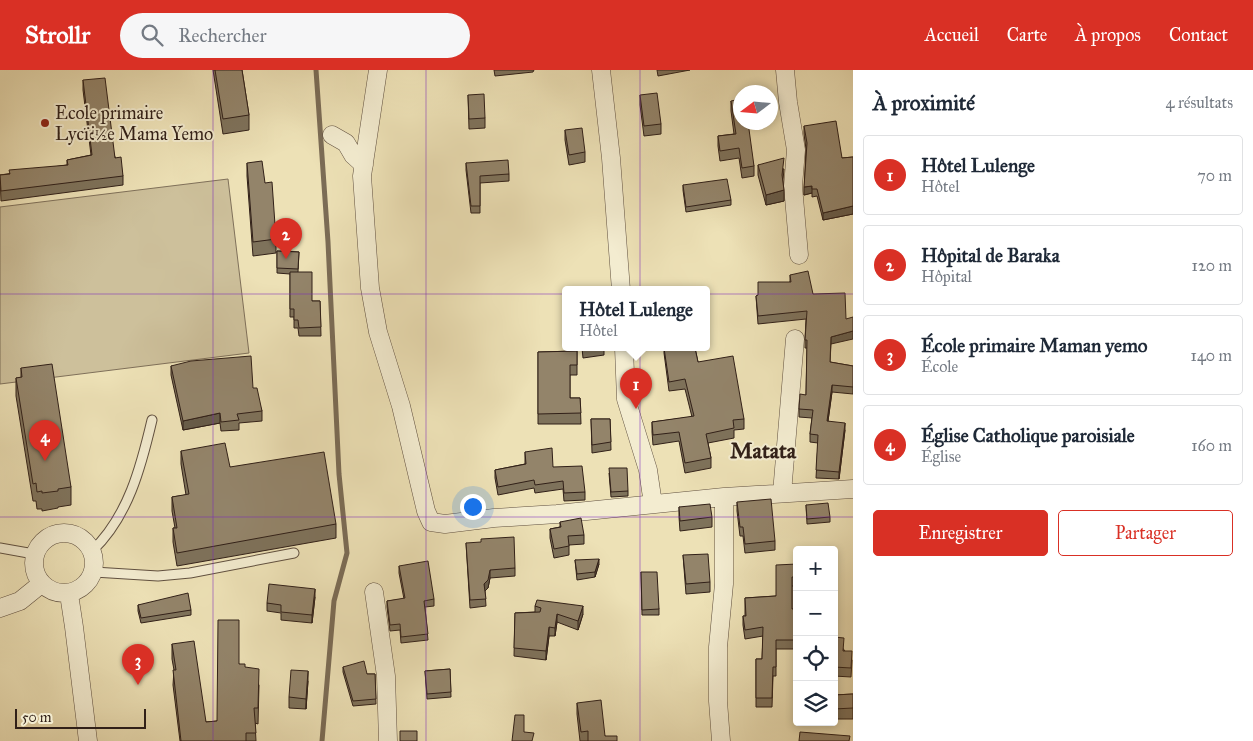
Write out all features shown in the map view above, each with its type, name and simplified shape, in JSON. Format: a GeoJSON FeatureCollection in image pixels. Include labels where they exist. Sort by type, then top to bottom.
{"type":"FeatureCollection","features":[{"type":"Feature","properties":{"kind":"street"},"geometry":{"type":"LineString","coordinates":[[378,70],[362,176],[370,288],[378,332],[401,406],[426,511],[431,522],[445,524],[724,497],[853,489]]}},
{"type":"Feature","properties":{"kind":"street"},"geometry":{"type":"LineString","coordinates":[[601,70],[611,158],[620,286]]}},
{"type":"Feature","properties":{"kind":"street"},"geometry":{"type":"LineString","coordinates":[[785,70],[796,150],[793,186],[799,256]]}},
{"type":"Feature","properties":{"kind":"street"},"geometry":{"type":"LineString","coordinates":[[332,136],[346,143],[353,155],[364,165]]}},
{"type":"Feature","properties":{"kind":"street"},"geometry":{"type":"LineString","coordinates":[[782,494],[795,339]]}},
{"type":"Feature","properties":{"kind":"street"},"geometry":{"type":"LineString","coordinates":[[624,351],[626,399],[648,470],[653,504]]}},
{"type":"Feature","properties":{"kind":"street"},"geometry":{"type":"LineString","coordinates":[[720,741],[718,647],[724,584],[724,497]]}},
{"type":"Feature","properties":{"kind":"street"},"geometry":{"type":"LineString","coordinates":[[70,533],[84,539],[92,551],[95,562],[94,572],[80,590],[69,594],[54,593],[41,584],[34,570],[34,554],[42,541],[55,534],[70,533]]}},
{"type":"Feature","properties":{"kind":"street"},"geometry":{"type":"LineString","coordinates":[[0,608],[20,601],[41,584]]}},
{"type":"Feature","properties":{"kind":"street"},"geometry":{"type":"LineString","coordinates":[[374,592],[386,676],[388,741]]}},
{"type":"Feature","properties":{"kind":"street"},"geometry":{"type":"LineString","coordinates":[[69,594],[88,741]]}},
{"type":"Feature","properties":{"kind":"lane"},"geometry":{"type":"LineString","coordinates":[[92,551],[106,538],[122,514],[144,456],[152,420]]}},
{"type":"Feature","properties":{"kind":"lane"},"geometry":{"type":"LineString","coordinates":[[0,548],[34,554]]}},
{"type":"Feature","properties":{"kind":"lane"},"geometry":{"type":"LineString","coordinates":[[94,572],[158,576],[190,573],[294,553]]}},
{"type":"Feature","properties":{"kind":"shaded area"},"geometry":{"type":"Polygon","coordinates":[[[228,179],[249,353],[0,384],[0,207],[228,179]]]}},
{"type":"Feature","properties":{"kind":"building"},"geometry":{"type":"Polygon","coordinates":[[[215,70],[242,70],[249,115],[223,119],[215,70]]]}},
{"type":"Feature","properties":{"kind":"building"},"geometry":{"type":"Polygon","coordinates":[[[105,78],[115,158],[121,157],[123,176],[1,191],[0,175],[10,174],[9,170],[68,165],[67,160],[92,155],[83,80],[105,78]]]}},
{"type":"Feature","properties":{"kind":"building"},"geometry":{"type":"Polygon","coordinates":[[[657,93],[661,124],[644,126],[640,95],[657,93]]]}},
{"type":"Feature","properties":{"kind":"building"},"geometry":{"type":"Polygon","coordinates":[[[484,94],[485,118],[469,119],[468,95],[484,94]]]}},
{"type":"Feature","properties":{"kind":"building"},"geometry":{"type":"Polygon","coordinates":[[[836,121],[842,158],[853,157],[853,206],[823,213],[817,189],[812,189],[812,186],[804,187],[807,143],[804,126],[836,121]]]}},
{"type":"Feature","properties":{"kind":"building"},"geometry":{"type":"Polygon","coordinates":[[[582,128],[585,152],[569,155],[565,130],[582,128]]]}},
{"type":"Feature","properties":{"kind":"building"},"geometry":{"type":"Polygon","coordinates":[[[735,130],[749,130],[754,166],[742,168],[739,148],[720,151],[718,136],[736,134],[735,130]]]}},
{"type":"Feature","properties":{"kind":"building"},"geometry":{"type":"Polygon","coordinates":[[[784,158],[782,175],[784,190],[766,195],[758,165],[784,158]]]}},
{"type":"Feature","properties":{"kind":"building"},"geometry":{"type":"Polygon","coordinates":[[[508,160],[509,174],[480,176],[480,206],[471,206],[466,163],[508,160]]]}},
{"type":"Feature","properties":{"kind":"building"},"geometry":{"type":"Polygon","coordinates":[[[262,161],[265,183],[272,182],[276,239],[253,242],[247,163],[262,161]]]}},
{"type":"Feature","properties":{"kind":"building"},"geometry":{"type":"Polygon","coordinates":[[[727,179],[731,200],[686,207],[683,185],[727,179]]]}},
{"type":"Feature","properties":{"kind":"building"},"geometry":{"type":"Polygon","coordinates":[[[277,251],[299,252],[298,269],[277,268],[277,251]]]}},
{"type":"Feature","properties":{"kind":"building"},"geometry":{"type":"Polygon","coordinates":[[[808,271],[813,294],[845,293],[846,319],[853,317],[853,331],[831,337],[830,362],[853,366],[853,387],[832,385],[827,421],[845,423],[839,472],[816,470],[818,435],[810,434],[813,410],[799,409],[800,394],[806,395],[807,340],[805,340],[807,311],[758,316],[756,296],[758,295],[758,282],[791,282],[790,275],[808,271]]]}},
{"type":"Feature","properties":{"kind":"building"},"geometry":{"type":"Polygon","coordinates":[[[290,272],[312,272],[312,301],[320,301],[321,327],[299,328],[298,320],[294,320],[294,309],[290,309],[290,272]]]}},
{"type":"Feature","properties":{"kind":"building"},"geometry":{"type":"Polygon","coordinates":[[[577,351],[577,365],[570,365],[570,398],[580,398],[581,413],[538,414],[538,352],[577,351]]]}},
{"type":"Feature","properties":{"kind":"building"},"geometry":{"type":"Polygon","coordinates":[[[664,351],[696,351],[698,362],[733,356],[744,419],[733,420],[734,428],[706,434],[711,458],[685,463],[679,432],[653,435],[652,422],[694,416],[685,379],[669,382],[664,351]]]}},
{"type":"Feature","properties":{"kind":"building"},"geometry":{"type":"Polygon","coordinates":[[[251,356],[253,388],[257,388],[262,411],[237,414],[239,420],[221,422],[220,413],[183,421],[171,366],[191,361],[251,356]]]}},
{"type":"Feature","properties":{"kind":"building"},"geometry":{"type":"Polygon","coordinates":[[[52,364],[71,487],[42,493],[42,491],[37,492],[36,483],[33,484],[16,378],[22,377],[21,368],[52,364]]]}},
{"type":"Feature","properties":{"kind":"building"},"geometry":{"type":"Polygon","coordinates":[[[591,419],[610,419],[611,442],[592,445],[591,419]]]}},
{"type":"Feature","properties":{"kind":"building"},"geometry":{"type":"Polygon","coordinates":[[[225,443],[230,467],[324,452],[336,524],[177,553],[173,528],[177,528],[172,497],[189,494],[181,451],[225,443]]]}},
{"type":"Feature","properties":{"kind":"building"},"geometry":{"type":"Polygon","coordinates":[[[552,448],[553,467],[582,466],[585,492],[564,493],[563,481],[535,485],[534,480],[498,487],[495,470],[526,464],[525,452],[552,448]]]}},
{"type":"Feature","properties":{"kind":"building"},"geometry":{"type":"Polygon","coordinates":[[[609,468],[627,468],[628,491],[611,492],[609,468]]]}},
{"type":"Feature","properties":{"kind":"building"},"geometry":{"type":"Polygon","coordinates":[[[771,499],[775,541],[745,544],[743,527],[740,527],[737,502],[771,499]]]}},
{"type":"Feature","properties":{"kind":"building"},"geometry":{"type":"Polygon","coordinates":[[[828,503],[830,517],[807,519],[806,505],[828,503]]]}},
{"type":"Feature","properties":{"kind":"building"},"geometry":{"type":"Polygon","coordinates":[[[710,504],[712,517],[680,521],[679,507],[710,504]]]}},
{"type":"Feature","properties":{"kind":"building"},"geometry":{"type":"Polygon","coordinates":[[[581,518],[584,535],[568,536],[569,546],[554,549],[550,529],[561,527],[560,522],[581,518]]]}},
{"type":"Feature","properties":{"kind":"building"},"geometry":{"type":"Polygon","coordinates":[[[514,537],[515,568],[490,570],[488,580],[484,584],[486,599],[470,600],[466,543],[481,542],[481,539],[514,537]]]}},
{"type":"Feature","properties":{"kind":"building"},"geometry":{"type":"Polygon","coordinates":[[[708,554],[710,582],[686,584],[683,555],[708,554]]]}},
{"type":"Feature","properties":{"kind":"building"},"geometry":{"type":"Polygon","coordinates":[[[599,559],[595,572],[577,574],[575,560],[599,559]]]}},
{"type":"Feature","properties":{"kind":"building"},"geometry":{"type":"Polygon","coordinates":[[[428,561],[434,599],[424,601],[428,634],[401,637],[400,624],[390,625],[387,601],[405,598],[399,566],[428,561]]]}},
{"type":"Feature","properties":{"kind":"building"},"geometry":{"type":"Polygon","coordinates":[[[793,564],[793,640],[776,640],[776,667],[773,667],[772,698],[756,698],[756,659],[762,659],[763,627],[745,630],[743,616],[746,616],[745,598],[776,596],[776,565],[793,564]]]}},
{"type":"Feature","properties":{"kind":"building"},"geometry":{"type":"Polygon","coordinates":[[[641,572],[657,572],[659,609],[642,610],[641,572]]]}},
{"type":"Feature","properties":{"kind":"building"},"geometry":{"type":"Polygon","coordinates":[[[269,584],[315,589],[312,615],[281,612],[281,605],[267,603],[269,584]]]}},
{"type":"Feature","properties":{"kind":"building"},"geometry":{"type":"Polygon","coordinates":[[[188,593],[191,610],[141,618],[138,605],[188,593]]]}},
{"type":"Feature","properties":{"kind":"building"},"geometry":{"type":"Polygon","coordinates":[[[537,600],[583,606],[578,621],[557,614],[555,628],[549,627],[546,651],[514,648],[515,613],[540,612],[541,608],[535,606],[537,600]]]}},
{"type":"Feature","properties":{"kind":"building"},"geometry":{"type":"Polygon","coordinates":[[[218,620],[239,620],[239,664],[259,669],[258,708],[254,708],[256,733],[246,733],[246,741],[181,741],[173,670],[176,670],[172,644],[194,641],[206,722],[217,721],[218,620]]]}},
{"type":"Feature","properties":{"kind":"building"},"geometry":{"type":"Polygon","coordinates":[[[838,637],[844,638],[843,651],[852,651],[851,668],[838,667],[838,637]]]}},
{"type":"Feature","properties":{"kind":"building"},"geometry":{"type":"Polygon","coordinates":[[[364,661],[367,674],[375,674],[376,699],[353,701],[343,667],[364,661]]]}},
{"type":"Feature","properties":{"kind":"building"},"geometry":{"type":"Polygon","coordinates":[[[450,669],[451,692],[427,694],[425,671],[450,669]]]}},
{"type":"Feature","properties":{"kind":"building"},"geometry":{"type":"Polygon","coordinates":[[[291,670],[308,671],[306,699],[289,697],[291,670]]]}},
{"type":"Feature","properties":{"kind":"building"},"geometry":{"type":"Polygon","coordinates":[[[853,694],[853,708],[838,709],[838,695],[853,694]]]}},
{"type":"Feature","properties":{"kind":"building"},"geometry":{"type":"Polygon","coordinates":[[[601,700],[605,736],[617,736],[617,741],[588,741],[588,731],[581,732],[577,703],[601,700]]]}},
{"type":"Feature","properties":{"kind":"building"},"geometry":{"type":"Polygon","coordinates":[[[515,715],[524,715],[524,732],[534,733],[532,741],[512,741],[515,715]]]}},
{"type":"Feature","properties":{"kind":"building"},"geometry":{"type":"Polygon","coordinates":[[[400,731],[417,731],[417,741],[400,741],[400,731]]]}},
{"type":"Feature","properties":{"kind":"building"},"geometry":{"type":"Polygon","coordinates":[[[800,732],[850,736],[849,741],[799,741],[800,732]]]}},
{"type":"Feature","properties":{"kind":"waterway"},"geometry":{"type":"LineString","coordinates":[[316,70],[328,242],[339,474],[347,553],[334,601],[322,741]]}},
{"type":"Feature","properties":{"kind":"place","name":"Ecole primaire Lycï¿½e Mama Yemo"},"geometry":{"type":"Point","coordinates":[45,123]}},
{"type":"Feature","properties":{"kind":"place","name":"Hôpital de Baraka"},"geometry":{"type":"Point","coordinates":[286,259]}},
{"type":"Feature","properties":{"kind":"place","name":"Hôtel Lulenge"},"geometry":{"type":"Point","coordinates":[636,409]}},
{"type":"Feature","properties":{"kind":"place","name":"Église Catholique paroisiale"},"geometry":{"type":"Point","coordinates":[45,461]}},
{"type":"Feature","properties":{"kind":"place","name":"École primaire Maman yemo"},"geometry":{"type":"Point","coordinates":[138,685]}},
{"type":"Feature","properties":{"kind":"district","name":"Matata"},"geometry":{"type":"Point","coordinates":[763,450]}}]}
